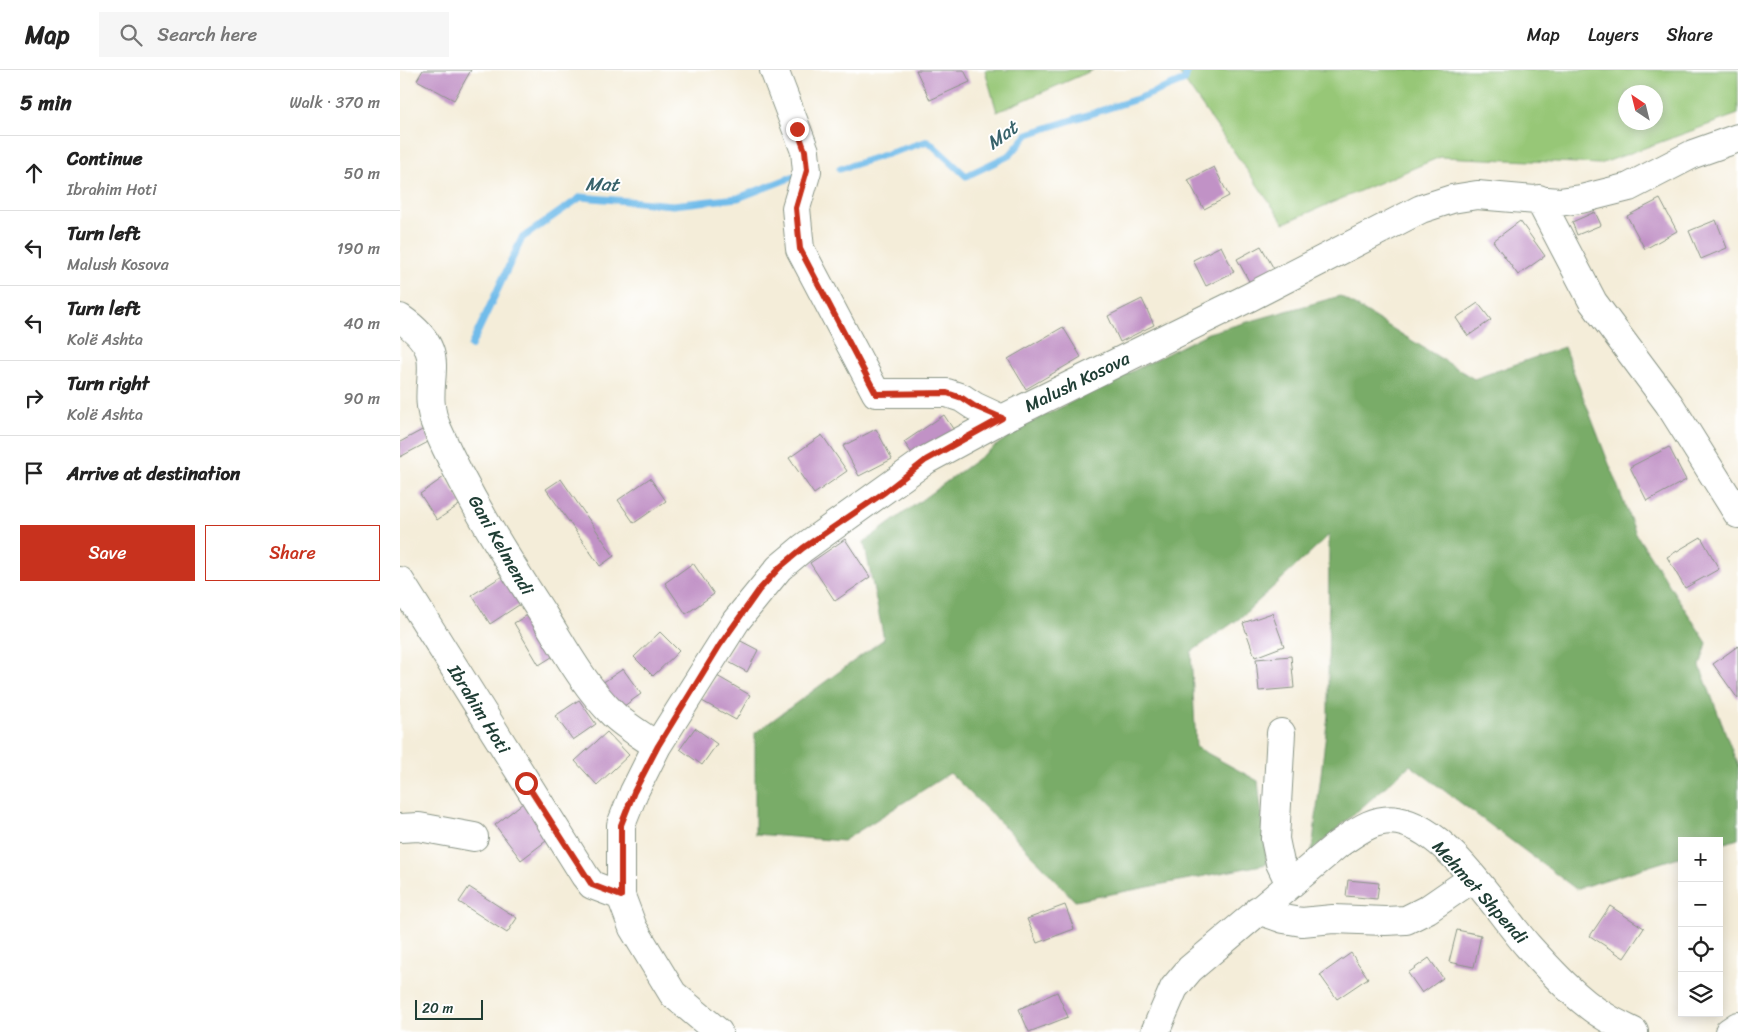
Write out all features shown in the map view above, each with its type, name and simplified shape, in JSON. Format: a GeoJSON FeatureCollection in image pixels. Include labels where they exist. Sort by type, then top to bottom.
{"type":"FeatureCollection","features":[{"type":"Feature","properties":{"kind":"street"},"geometry":{"type":"LineString","coordinates":[[774,70],[805,151],[807,170],[796,208],[800,249],[876,394],[947,393],[962,398],[974,406],[1002,418]]}},
{"type":"Feature","properties":{"kind":"street","name":"Malush Kosova"},"geometry":{"type":"LineString","coordinates":[[718,1032],[673,994],[633,928],[621,896],[621,825],[634,792],[658,746],[736,621],[779,568],[803,548],[885,492],[926,460],[1002,418],[1250,297],[1421,209],[1452,199],[1477,195],[1559,202],[1581,199],[1629,187],[1693,154],[1738,138]]}},
{"type":"Feature","properties":{"kind":"street"},"geometry":{"type":"LineString","coordinates":[[1539,199],[1593,302],[1669,404],[1738,514]]}},
{"type":"Feature","properties":{"kind":"street","name":"Gani Kelmendi"},"geometry":{"type":"LineString","coordinates":[[400,318],[421,334],[431,349],[433,371],[429,409],[490,530],[584,681],[615,716],[658,746]]}},
{"type":"Feature","properties":{"kind":"street","name":"Ibrahim Hoti"},"geometry":{"type":"LineString","coordinates":[[400,581],[585,876],[592,885],[621,896]]}},
{"type":"Feature","properties":{"kind":"street"},"geometry":{"type":"LineString","coordinates":[[1281,733],[1275,839],[1280,863],[1290,884]]}},
{"type":"Feature","properties":{"kind":"street","name":"Mehmet Shpendi"},"geometry":{"type":"LineString","coordinates":[[1155,1032],[1174,988],[1190,969],[1258,910],[1351,835],[1378,820],[1398,821],[1416,826],[1441,843],[1473,878],[1528,946],[1562,981],[1602,1015],[1634,1032]]}},
{"type":"Feature","properties":{"kind":"street"},"geometry":{"type":"LineString","coordinates":[[400,828],[419,827],[474,837]]}},
{"type":"Feature","properties":{"kind":"street"},"geometry":{"type":"LineString","coordinates":[[1258,910],[1284,919],[1302,922],[1333,919],[1406,920],[1428,909],[1473,878]]}},
{"type":"Feature","properties":{"kind":"street"},"geometry":{"type":"LineString","coordinates":[[1729,1032],[1738,1026]]}},
{"type":"Feature","properties":{"kind":"green space"},"geometry":{"type":"Polygon","coordinates":[[[985,70],[1093,70],[997,112],[985,70]]]}},
{"type":"Feature","properties":{"kind":"green space"},"geometry":{"type":"Polygon","coordinates":[[[1177,70],[1738,70],[1738,114],[1600,164],[1440,157],[1284,223],[1177,70]]]}},
{"type":"Feature","properties":{"kind":"green space"},"geometry":{"type":"Polygon","coordinates":[[[1340,296],[1474,379],[1564,347],[1636,534],[1707,643],[1700,666],[1738,766],[1738,839],[1723,844],[1723,837],[1678,837],[1678,857],[1576,889],[1410,765],[1312,851],[1328,715],[1329,535],[1240,618],[1191,652],[1196,747],[1258,781],[1267,864],[1075,901],[1016,838],[950,773],[843,841],[755,834],[755,733],[884,639],[864,542],[1020,428],[1208,333],[1340,296]]]}},
{"type":"Feature","properties":{"kind":"building"},"geometry":{"type":"Polygon","coordinates":[[[423,70],[471,70],[454,100],[417,80],[423,70]]]}},
{"type":"Feature","properties":{"kind":"building"},"geometry":{"type":"Polygon","coordinates":[[[916,70],[964,70],[970,82],[930,100],[916,70]]]}},
{"type":"Feature","properties":{"kind":"building"},"geometry":{"type":"Polygon","coordinates":[[[1214,167],[1229,196],[1204,209],[1188,180],[1214,167]]]}},
{"type":"Feature","properties":{"kind":"building"},"geometry":{"type":"Polygon","coordinates":[[[1660,199],[1677,231],[1645,249],[1627,216],[1660,199]]]}},
{"type":"Feature","properties":{"kind":"building"},"geometry":{"type":"Polygon","coordinates":[[[1595,212],[1601,225],[1577,235],[1572,222],[1595,212]]]}},
{"type":"Feature","properties":{"kind":"building"},"geometry":{"type":"Polygon","coordinates":[[[1716,220],[1727,248],[1701,259],[1689,231],[1716,220]]]}},
{"type":"Feature","properties":{"kind":"building"},"geometry":{"type":"Polygon","coordinates":[[[1520,221],[1545,256],[1518,275],[1493,241],[1520,221]]]}},
{"type":"Feature","properties":{"kind":"building"},"geometry":{"type":"Polygon","coordinates":[[[1221,246],[1234,272],[1206,286],[1193,260],[1221,246]]]}},
{"type":"Feature","properties":{"kind":"building"},"geometry":{"type":"Polygon","coordinates":[[[1261,246],[1274,269],[1250,283],[1237,259],[1261,246]]]}},
{"type":"Feature","properties":{"kind":"building"},"geometry":{"type":"Polygon","coordinates":[[[1142,299],[1154,325],[1120,342],[1108,316],[1142,299]]]}},
{"type":"Feature","properties":{"kind":"building"},"geometry":{"type":"Polygon","coordinates":[[[1478,303],[1491,320],[1468,336],[1456,318],[1478,303]]]}},
{"type":"Feature","properties":{"kind":"building"},"geometry":{"type":"Polygon","coordinates":[[[1063,327],[1081,357],[1026,389],[1008,359],[1063,327]]]}},
{"type":"Feature","properties":{"kind":"building"},"geometry":{"type":"Polygon","coordinates":[[[944,415],[957,435],[918,462],[904,442],[944,415]]]}},
{"type":"Feature","properties":{"kind":"building"},"geometry":{"type":"Polygon","coordinates":[[[424,429],[430,441],[400,457],[400,442],[424,429]]]}},
{"type":"Feature","properties":{"kind":"building"},"geometry":{"type":"Polygon","coordinates":[[[876,429],[892,459],[859,476],[843,446],[876,429]]]}},
{"type":"Feature","properties":{"kind":"building"},"geometry":{"type":"Polygon","coordinates":[[[822,435],[847,471],[814,494],[789,458],[822,435]]]}},
{"type":"Feature","properties":{"kind":"building"},"geometry":{"type":"Polygon","coordinates":[[[1669,447],[1686,480],[1647,501],[1630,467],[1669,447]]]}},
{"type":"Feature","properties":{"kind":"building"},"geometry":{"type":"Polygon","coordinates":[[[444,477],[462,503],[437,520],[420,494],[444,477]]]}},
{"type":"Feature","properties":{"kind":"building"},"geometry":{"type":"Polygon","coordinates":[[[650,478],[666,501],[634,523],[618,500],[650,478]]]}},
{"type":"Feature","properties":{"kind":"building"},"geometry":{"type":"Polygon","coordinates":[[[561,479],[614,556],[600,566],[546,489],[561,479]]]}},
{"type":"Feature","properties":{"kind":"building"},"geometry":{"type":"Polygon","coordinates":[[[1701,537],[1719,569],[1685,588],[1667,557],[1701,537]]]}},
{"type":"Feature","properties":{"kind":"building"},"geometry":{"type":"Polygon","coordinates":[[[845,539],[870,577],[835,601],[810,563],[845,539]]]}},
{"type":"Feature","properties":{"kind":"building"},"geometry":{"type":"Polygon","coordinates":[[[693,563],[714,594],[686,614],[665,583],[693,563]]]}},
{"type":"Feature","properties":{"kind":"building"},"geometry":{"type":"Polygon","coordinates":[[[504,575],[522,603],[490,624],[472,595],[504,575]]]}},
{"type":"Feature","properties":{"kind":"building"},"geometry":{"type":"Polygon","coordinates":[[[531,613],[555,655],[539,665],[514,623],[531,613]]]}},
{"type":"Feature","properties":{"kind":"building"},"geometry":{"type":"Polygon","coordinates":[[[1272,613],[1284,646],[1255,657],[1243,623],[1272,613]]]}},
{"type":"Feature","properties":{"kind":"building"},"geometry":{"type":"Polygon","coordinates":[[[660,632],[679,651],[653,676],[634,657],[660,632]]]}},
{"type":"Feature","properties":{"kind":"building"},"geometry":{"type":"Polygon","coordinates":[[[737,639],[758,650],[747,672],[725,660],[737,639]]]}},
{"type":"Feature","properties":{"kind":"building"},"geometry":{"type":"Polygon","coordinates":[[[1738,646],[1738,699],[1713,664],[1738,646]]]}},
{"type":"Feature","properties":{"kind":"building"},"geometry":{"type":"Polygon","coordinates":[[[1291,656],[1294,688],[1259,691],[1256,659],[1291,656]]]}},
{"type":"Feature","properties":{"kind":"building"},"geometry":{"type":"Polygon","coordinates":[[[623,669],[641,694],[617,711],[599,685],[623,669]]]}},
{"type":"Feature","properties":{"kind":"building"},"geometry":{"type":"Polygon","coordinates":[[[717,676],[750,695],[736,720],[702,701],[717,676]]]}},
{"type":"Feature","properties":{"kind":"building"},"geometry":{"type":"Polygon","coordinates":[[[579,700],[596,724],[573,740],[555,716],[579,700]]]}},
{"type":"Feature","properties":{"kind":"building"},"geometry":{"type":"Polygon","coordinates":[[[695,728],[717,744],[702,765],[680,749],[695,728]]]}},
{"type":"Feature","properties":{"kind":"building"},"geometry":{"type":"Polygon","coordinates":[[[607,732],[629,755],[597,785],[575,761],[607,732]]]}},
{"type":"Feature","properties":{"kind":"building"},"geometry":{"type":"Polygon","coordinates":[[[523,803],[550,838],[521,860],[495,825],[523,803]]]}},
{"type":"Feature","properties":{"kind":"building"},"geometry":{"type":"Polygon","coordinates":[[[1348,880],[1379,883],[1377,899],[1346,896],[1348,880]]]}},
{"type":"Feature","properties":{"kind":"building"},"geometry":{"type":"Polygon","coordinates":[[[469,887],[517,918],[507,933],[459,902],[469,887]]]}},
{"type":"Feature","properties":{"kind":"building"},"geometry":{"type":"Polygon","coordinates":[[[1065,905],[1074,929],[1037,943],[1027,919],[1065,905]]]}},
{"type":"Feature","properties":{"kind":"building"},"geometry":{"type":"Polygon","coordinates":[[[1610,906],[1644,928],[1624,958],[1590,936],[1610,906]]]}},
{"type":"Feature","properties":{"kind":"building"},"geometry":{"type":"Polygon","coordinates":[[[1457,930],[1481,935],[1474,967],[1449,962],[1457,930]]]}},
{"type":"Feature","properties":{"kind":"building"},"geometry":{"type":"Polygon","coordinates":[[[1351,953],[1368,978],[1337,999],[1320,975],[1351,953]]]}},
{"type":"Feature","properties":{"kind":"building"},"geometry":{"type":"Polygon","coordinates":[[[1429,958],[1443,978],[1422,993],[1408,973],[1429,958]]]}},
{"type":"Feature","properties":{"kind":"building"},"geometry":{"type":"Polygon","coordinates":[[[1057,992],[1068,1017],[1029,1032],[1019,1009],[1057,992]]]}},
{"type":"Feature","properties":{"kind":"waterway","name":"Mat"},"geometry":{"type":"LineString","coordinates":[[840,169],[928,141],[966,176],[1010,155],[1028,134],[1140,98],[1185,80],[1187,70]]}},
{"type":"Feature","properties":{"kind":"waterway","name":"Mat"},"geometry":{"type":"LineString","coordinates":[[471,346],[522,238],[581,197],[673,205],[738,198],[800,174]]}},
{"type":"Feature","properties":{"kind":"route"},"geometry":{"type":"LineString","coordinates":[[526,783],[592,885],[621,896],[621,825],[634,792],[658,746],[720,645],[759,590],[779,568],[803,548],[885,492],[926,460],[1002,418],[974,406],[962,398],[947,393],[876,394],[800,249],[796,208],[807,170],[805,151],[797,129]]}}]}
